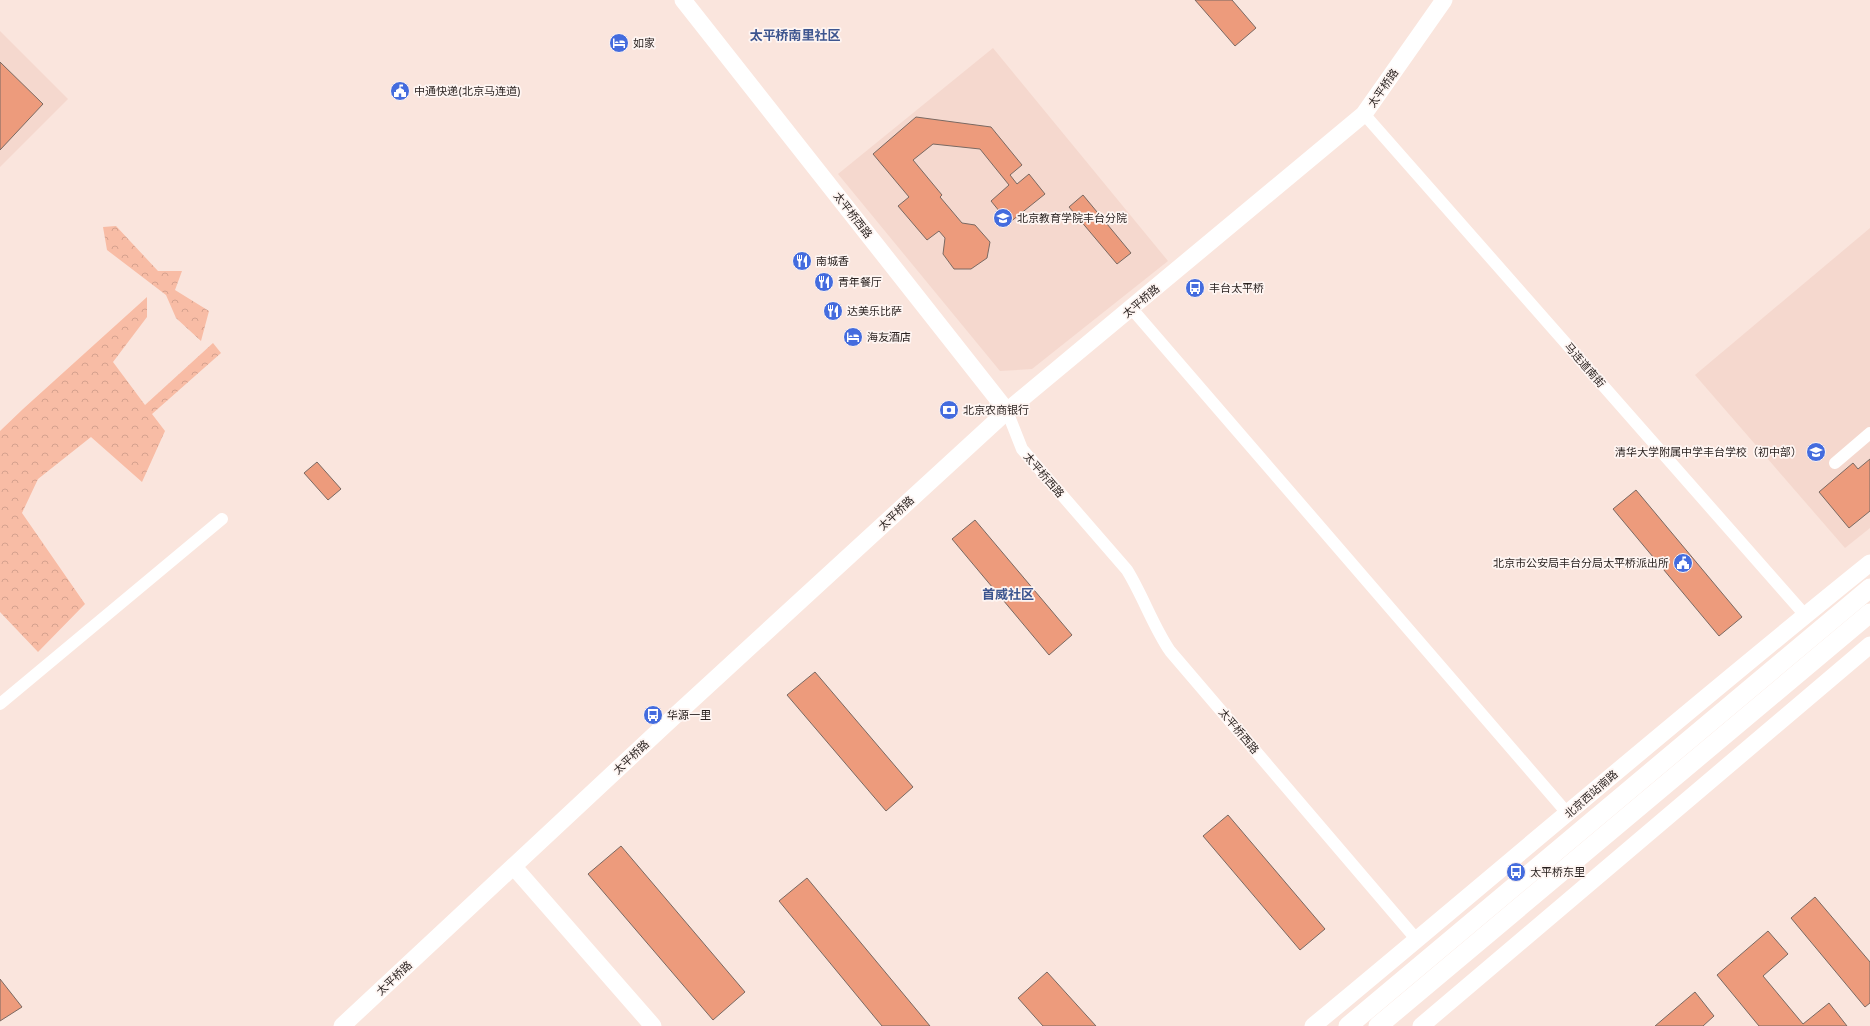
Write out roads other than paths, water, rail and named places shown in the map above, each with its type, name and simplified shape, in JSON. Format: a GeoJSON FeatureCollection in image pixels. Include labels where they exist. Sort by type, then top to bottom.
{"type":"FeatureCollection","features":[{"type":"Feature","properties":{"kind":"main road","name":"北京西站南路"},"geometry":{"type":"LineString","coordinates":[[1348,1026],[1870,588]]}},
{"type":"Feature","properties":{"kind":"main road"},"geometry":{"type":"LineString","coordinates":[[1378,1026],[1870,613]]}},
{"type":"Feature","properties":{"kind":"street","name":"太平桥西路"},"geometry":{"type":"LineString","coordinates":[[683,0],[1007,411],[1022,449],[1127,570],[1170,651],[1417,940]]}},
{"type":"Feature","properties":{"kind":"street","name":"太平桥路"},"geometry":{"type":"LineString","coordinates":[[342,1026],[672,718],[1007,411],[1132,309],[1364,114],[1444,0]]}},
{"type":"Feature","properties":{"kind":"street","name":"马连道南街"},"geometry":{"type":"LineString","coordinates":[[1364,114],[1805,615]]}},
{"type":"Feature","properties":{"kind":"street"},"geometry":{"type":"LineString","coordinates":[[1132,309],[1568,814]]}},
{"type":"Feature","properties":{"kind":"street"},"geometry":{"type":"LineString","coordinates":[[1835,463],[1870,433]]}},
{"type":"Feature","properties":{"kind":"street"},"geometry":{"type":"LineString","coordinates":[[0,704],[222,519]]}},
{"type":"Feature","properties":{"kind":"street","name":"北京西站南路"},"geometry":{"type":"LineString","coordinates":[[1313,1026],[1568,814],[1691,708],[1752,661],[1805,615],[1870,563]]}},
{"type":"Feature","properties":{"kind":"street"},"geometry":{"type":"LineString","coordinates":[[1420,1026],[1870,646]]}},
{"type":"Feature","properties":{"kind":"street"},"geometry":{"type":"LineString","coordinates":[[514,866],[653,1026]]}},
{"type":"Feature","properties":{"kind":"place","name":"如家"},"geometry":{"type":"Point","coordinates":[619,43]}},
{"type":"Feature","properties":{"kind":"place","name":"中通快递(北京马连道)"},"geometry":{"type":"Point","coordinates":[400,91]}},
{"type":"Feature","properties":{"kind":"place","name":"北京教育学院丰台分院"},"geometry":{"type":"Point","coordinates":[1003,218]}},
{"type":"Feature","properties":{"kind":"place","name":"南城香"},"geometry":{"type":"Point","coordinates":[802,261]}},
{"type":"Feature","properties":{"kind":"place","name":"青年餐厅"},"geometry":{"type":"Point","coordinates":[824,282]}},
{"type":"Feature","properties":{"kind":"place","name":"丰台太平桥"},"geometry":{"type":"Point","coordinates":[1195,288]}},
{"type":"Feature","properties":{"kind":"place","name":"达美乐比萨"},"geometry":{"type":"Point","coordinates":[833,311]}},
{"type":"Feature","properties":{"kind":"place","name":"海友酒店"},"geometry":{"type":"Point","coordinates":[853,337]}},
{"type":"Feature","properties":{"kind":"place","name":"北京农商银行"},"geometry":{"type":"Point","coordinates":[949,410]}},
{"type":"Feature","properties":{"kind":"place","name":"清华大学附属中学丰台学校（初中部）"},"geometry":{"type":"Point","coordinates":[1816,452]}},
{"type":"Feature","properties":{"kind":"place","name":"北京市公安局丰台分局太平桥派出所"},"geometry":{"type":"Point","coordinates":[1683,563]}},
{"type":"Feature","properties":{"kind":"place","name":"华源一里"},"geometry":{"type":"Point","coordinates":[653,715]}},
{"type":"Feature","properties":{"kind":"place","name":"太平桥东里"},"geometry":{"type":"Point","coordinates":[1516,872]}},
{"type":"Feature","properties":{"kind":"district","name":"太平桥南里社区"},"geometry":{"type":"Point","coordinates":[795,35]}},
{"type":"Feature","properties":{"kind":"district","name":"首威社区"},"geometry":{"type":"Point","coordinates":[1008,594]}}]}
